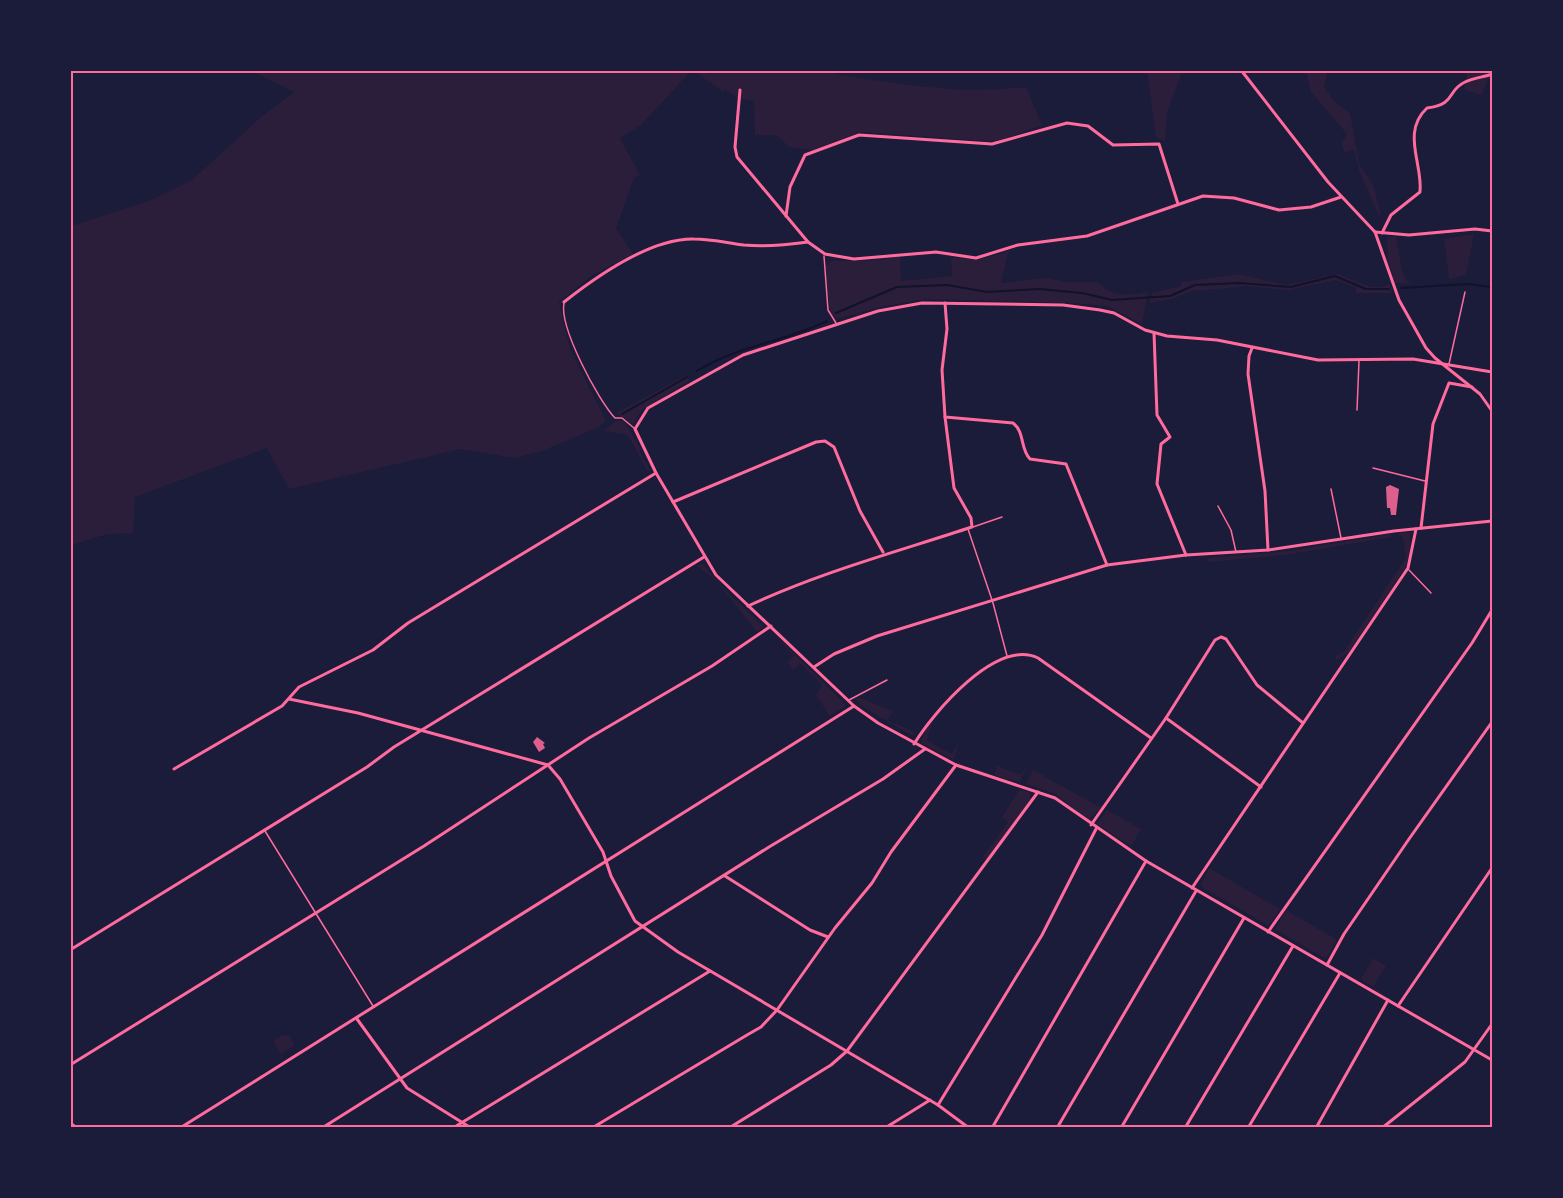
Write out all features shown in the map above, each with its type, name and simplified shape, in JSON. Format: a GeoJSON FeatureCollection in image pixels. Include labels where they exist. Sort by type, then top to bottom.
{"type":"FeatureCollection","features":[{"type":"Feature","properties":{"kind":"street"},"geometry":{"type":"LineString","coordinates":[[1241,70],[1341,197],[1375,232],[1399,300],[1426,348],[1473,387],[1492,411]]}},
{"type":"Feature","properties":{"kind":"street"},"geometry":{"type":"LineString","coordinates":[[1382,232],[1391,215],[1420,192],[1413,150],[1420,116],[1427,108],[1440,107],[1448,102],[1463,83],[1492,74]]}},
{"type":"Feature","properties":{"kind":"street"},"geometry":{"type":"LineString","coordinates":[[740,90],[735,147],[737,157],[808,242],[825,254],[854,259],[926,252],[976,258],[1018,245],[1087,236],[1178,204],[1215,195],[1279,210],[1311,207],[1341,197]]}},
{"type":"Feature","properties":{"kind":"street"},"geometry":{"type":"LineString","coordinates":[[786,217],[790,187],[805,155],[859,135],[992,144],[1067,123],[1088,126],[1113,145],[1160,144],[1178,204]]}},
{"type":"Feature","properties":{"kind":"street"},"geometry":{"type":"LineString","coordinates":[[1375,232],[1409,235],[1475,229],[1492,231]]}},
{"type":"Feature","properties":{"kind":"street"},"geometry":{"type":"LineString","coordinates":[[564,302],[594,279],[654,247],[674,241],[694,239],[775,246],[808,242]]}},
{"type":"Feature","properties":{"kind":"street"},"geometry":{"type":"LineString","coordinates":[[1492,372],[1413,359],[1318,360],[1217,340],[1167,336],[1154,333],[1114,313],[1063,305],[945,303],[899,307],[836,324],[743,355],[648,408],[635,429],[656,473],[716,574],[854,706],[925,750],[956,765],[1063,802],[1096,829],[1146,861],[1492,1060]]}},
{"type":"Feature","properties":{"kind":"street"},"geometry":{"type":"LineString","coordinates":[[748,606],[806,580],[883,553],[970,528],[971,518],[954,488],[945,417],[942,370],[947,329],[945,303]]}},
{"type":"Feature","properties":{"kind":"street"},"geometry":{"type":"LineString","coordinates":[[1154,333],[1157,415],[1170,434],[1170,437],[1161,444],[1157,484],[1186,555]]}},
{"type":"Feature","properties":{"kind":"street"},"geometry":{"type":"LineString","coordinates":[[1252,348],[1248,374],[1264,491],[1268,550]]}},
{"type":"Feature","properties":{"kind":"street"},"geometry":{"type":"LineString","coordinates":[[1421,528],[1433,423],[1445,388],[1451,383],[1473,387]]}},
{"type":"Feature","properties":{"kind":"street"},"geometry":{"type":"LineString","coordinates":[[945,417],[1013,423],[1021,434],[1026,455],[1030,459],[1066,464],[1107,565]]}},
{"type":"Feature","properties":{"kind":"street"},"geometry":{"type":"LineString","coordinates":[[673,502],[816,442],[830,442],[860,512],[883,553]]}},
{"type":"Feature","properties":{"kind":"street"},"geometry":{"type":"LineString","coordinates":[[174,769],[290,699],[299,687],[374,650],[408,623],[656,473]]}},
{"type":"Feature","properties":{"kind":"street"},"geometry":{"type":"LineString","coordinates":[[814,667],[834,654],[877,636],[993,603],[1107,565],[1186,555],[1268,550],[1421,528],[1492,521]]}},
{"type":"Feature","properties":{"kind":"street"},"geometry":{"type":"LineString","coordinates":[[1057,1128],[1194,889],[1408,568],[1416,529]]}},
{"type":"Feature","properties":{"kind":"street"},"geometry":{"type":"LineString","coordinates":[[70,950],[704,557]]}},
{"type":"Feature","properties":{"kind":"street"},"geometry":{"type":"LineString","coordinates":[[1268,932],[1472,643],[1492,610]]}},
{"type":"Feature","properties":{"kind":"street"},"geometry":{"type":"LineString","coordinates":[[70,1065],[424,846],[589,738],[712,666],[771,626]]}},
{"type":"Feature","properties":{"kind":"street"},"geometry":{"type":"LineString","coordinates":[[1091,825],[1166,718],[1205,653],[1215,640],[1221,637],[1235,651],[1257,685],[1303,723]]}},
{"type":"Feature","properties":{"kind":"street"},"geometry":{"type":"LineString","coordinates":[[915,744],[932,716],[954,691],[982,671],[1008,659],[1026,656],[1038,658],[1151,738]]}},
{"type":"Feature","properties":{"kind":"street"},"geometry":{"type":"LineString","coordinates":[[290,699],[358,713],[548,765],[560,779],[606,862],[621,897],[643,928],[710,971],[930,1100],[966,1127]]}},
{"type":"Feature","properties":{"kind":"street"},"geometry":{"type":"LineString","coordinates":[[180,1128],[854,706]]}},
{"type":"Feature","properties":{"kind":"street"},"geometry":{"type":"LineString","coordinates":[[1166,718],[1261,787]]}},
{"type":"Feature","properties":{"kind":"street"},"geometry":{"type":"LineString","coordinates":[[1327,966],[1344,934],[1492,722]]}},
{"type":"Feature","properties":{"kind":"street"},"geometry":{"type":"LineString","coordinates":[[322,1128],[925,750]]}},
{"type":"Feature","properties":{"kind":"street"},"geometry":{"type":"LineString","coordinates":[[592,1128],[761,1027],[777,1010],[828,937],[872,883],[891,852],[956,765]]}},
{"type":"Feature","properties":{"kind":"street"},"geometry":{"type":"LineString","coordinates":[[729,1128],[831,1065],[847,1051],[1038,792]]}},
{"type":"Feature","properties":{"kind":"street"},"geometry":{"type":"LineString","coordinates":[[938,1105],[1042,935],[1096,829]]}},
{"type":"Feature","properties":{"kind":"street"},"geometry":{"type":"LineString","coordinates":[[992,1128],[1146,861]]}},
{"type":"Feature","properties":{"kind":"street"},"geometry":{"type":"LineString","coordinates":[[1398,1006],[1492,867]]}},
{"type":"Feature","properties":{"kind":"street"},"geometry":{"type":"LineString","coordinates":[[725,876],[810,930],[828,937]]}},
{"type":"Feature","properties":{"kind":"street"},"geometry":{"type":"LineString","coordinates":[[1121,1128],[1244,918]]}},
{"type":"Feature","properties":{"kind":"street"},"geometry":{"type":"LineString","coordinates":[[1185,1128],[1293,946]]}},
{"type":"Feature","properties":{"kind":"street"},"geometry":{"type":"LineString","coordinates":[[453,1128],[710,971]]}},
{"type":"Feature","properties":{"kind":"street"},"geometry":{"type":"LineString","coordinates":[[1248,1128],[1340,973]]}},
{"type":"Feature","properties":{"kind":"street"},"geometry":{"type":"LineString","coordinates":[[1316,1128],[1388,1000]]}},
{"type":"Feature","properties":{"kind":"street"},"geometry":{"type":"LineString","coordinates":[[357,1018],[400,1079],[415,1095],[471,1128]]}},
{"type":"Feature","properties":{"kind":"street"},"geometry":{"type":"LineString","coordinates":[[1382,1128],[1455,1072],[1475,1051],[1492,1024]]}},
{"type":"Feature","properties":{"kind":"street"},"geometry":{"type":"LineString","coordinates":[[885,1128],[930,1100]]}},
{"type":"Feature","properties":{"kind":"street"},"geometry":{"type":"LineString","coordinates":[[70,1123],[76,1128]]}},
{"type":"Feature","properties":{"kind":"lane"},"geometry":{"type":"LineString","coordinates":[[825,254],[823,269],[828,310],[836,324]]}},
{"type":"Feature","properties":{"kind":"lane"},"geometry":{"type":"LineString","coordinates":[[1447,365],[1465,292]]}},
{"type":"Feature","properties":{"kind":"lane"},"geometry":{"type":"LineString","coordinates":[[564,302],[566,326],[575,351],[615,418],[622,418],[635,429]]}},
{"type":"Feature","properties":{"kind":"lane"},"geometry":{"type":"LineString","coordinates":[[1357,410],[1359,360]]}},
{"type":"Feature","properties":{"kind":"lane"},"geometry":{"type":"LineString","coordinates":[[1373,468],[1426,482]]}},
{"type":"Feature","properties":{"kind":"lane"},"geometry":{"type":"LineString","coordinates":[[1331,489],[1341,539]]}},
{"type":"Feature","properties":{"kind":"lane"},"geometry":{"type":"LineString","coordinates":[[1218,506],[1231,530],[1236,552]]}},
{"type":"Feature","properties":{"kind":"lane"},"geometry":{"type":"LineString","coordinates":[[1002,518],[970,528],[1008,659]]}},
{"type":"Feature","properties":{"kind":"lane"},"geometry":{"type":"LineString","coordinates":[[1408,568],[1431,593]]}},
{"type":"Feature","properties":{"kind":"lane"},"geometry":{"type":"LineString","coordinates":[[848,700],[887,680]]}},
{"type":"Feature","properties":{"kind":"lane"},"geometry":{"type":"LineString","coordinates":[[264,830],[374,1006]]}},
{"type":"Feature","properties":{"kind":"shaded area"},"geometry":{"type":"Polygon","coordinates":[[[252,71],[691,71],[641,125],[620,138],[640,175],[634,178],[616,228],[633,254],[591,276],[559,302],[570,349],[606,421],[597,428],[542,451],[515,458],[461,449],[289,489],[267,448],[135,497],[133,533],[108,534],[71,545],[71,226],[149,201],[192,180],[262,116],[294,92],[252,71]]]}},
{"type":"Feature","properties":{"kind":"shaded area"},"geometry":{"type":"Polygon","coordinates":[[[694,71],[835,71],[834,74],[953,89],[1026,87],[1042,125],[1001,140],[986,141],[860,132],[813,150],[789,147],[777,135],[755,135],[754,101],[736,98],[725,89],[723,92],[694,71]]]}},
{"type":"Feature","properties":{"kind":"shaded area"},"geometry":{"type":"Polygon","coordinates":[[[1147,71],[1178,71],[1181,75],[1167,112],[1165,141],[1156,137],[1147,71]]]}},
{"type":"Feature","properties":{"kind":"shaded area"},"geometry":{"type":"Polygon","coordinates":[[[1306,71],[1339,71],[1327,73],[1324,87],[1334,101],[1350,113],[1359,164],[1373,185],[1381,214],[1379,216],[1359,170],[1354,150],[1344,152],[1342,143],[1347,134],[1311,92],[1306,71]]]}},
{"type":"Feature","properties":{"kind":"shaded area"},"geometry":{"type":"Polygon","coordinates":[[[1467,71],[1492,71],[1492,78],[1488,79],[1482,95],[1464,90],[1467,71]]]}},
{"type":"Feature","properties":{"kind":"shaded area"},"geometry":{"type":"Polygon","coordinates":[[[1474,234],[1466,275],[1449,279],[1444,239],[1474,234]]]}},
{"type":"Feature","properties":{"kind":"shaded area"},"geometry":{"type":"Polygon","coordinates":[[[1387,237],[1396,237],[1402,271],[1407,281],[1414,284],[1395,283],[1388,259],[1387,237]]]}},
{"type":"Feature","properties":{"kind":"shaded area"},"geometry":{"type":"Polygon","coordinates":[[[1013,250],[1008,253],[1001,283],[1047,278],[1067,282],[1098,282],[1109,291],[1122,294],[1148,292],[1142,324],[1107,306],[1075,303],[926,299],[881,307],[837,319],[830,312],[825,267],[831,261],[881,260],[900,256],[901,281],[952,276],[951,257],[977,260],[1013,250]]]}},
{"type":"Feature","properties":{"kind":"shaded area"},"geometry":{"type":"Polygon","coordinates":[[[1240,274],[1286,285],[1338,274],[1371,287],[1382,287],[1389,284],[1392,293],[1356,293],[1356,287],[1335,280],[1289,290],[1246,286],[1196,291],[1196,289],[1173,299],[1149,303],[1152,293],[1181,286],[1181,282],[1240,274]]]}},
{"type":"Feature","properties":{"kind":"shaded area"},"geometry":{"type":"Polygon","coordinates":[[[687,375],[689,381],[642,410],[633,424],[616,413],[687,375]]]}},
{"type":"Feature","properties":{"kind":"shaded area"},"geometry":{"type":"Polygon","coordinates":[[[623,420],[641,449],[639,450],[650,470],[648,472],[628,435],[604,431],[616,421],[623,420]]]}},
{"type":"Feature","properties":{"kind":"shaded area"},"geometry":{"type":"Polygon","coordinates":[[[1398,533],[1410,533],[1407,565],[1350,651],[1337,660],[1334,656],[1343,653],[1406,558],[1403,538],[1398,533]]]}},
{"type":"Feature","properties":{"kind":"shaded area"},"geometry":{"type":"Polygon","coordinates":[[[1391,534],[1392,537],[1285,555],[1208,562],[1208,558],[1289,551],[1391,534]]]}},
{"type":"Feature","properties":{"kind":"shaded area"},"geometry":{"type":"Polygon","coordinates":[[[703,564],[719,584],[763,626],[757,632],[710,575],[694,566],[703,564]]]}},
{"type":"Feature","properties":{"kind":"shaded area"},"geometry":{"type":"Polygon","coordinates":[[[773,633],[845,704],[844,707],[830,716],[816,695],[822,685],[801,664],[793,670],[787,662],[794,656],[773,633]]]}},
{"type":"Feature","properties":{"kind":"shaded area"},"geometry":{"type":"Polygon","coordinates":[[[858,697],[893,711],[887,720],[915,732],[913,736],[866,709],[854,698],[858,697]]]}},
{"type":"Feature","properties":{"kind":"shaded area"},"geometry":{"type":"Polygon","coordinates":[[[933,717],[927,741],[952,754],[958,743],[954,760],[922,744],[922,736],[933,717]]]}},
{"type":"Feature","properties":{"kind":"shaded area"},"geometry":{"type":"Polygon","coordinates":[[[998,766],[1020,775],[1027,767],[1019,782],[994,775],[998,766]]]}},
{"type":"Feature","properties":{"kind":"shaded area"},"geometry":{"type":"Polygon","coordinates":[[[1033,770],[1098,806],[1103,805],[1089,820],[1054,793],[1026,784],[1033,770]]]}},
{"type":"Feature","properties":{"kind":"shaded area"},"geometry":{"type":"Polygon","coordinates":[[[1019,790],[1029,792],[1031,799],[987,859],[983,857],[1008,822],[1002,817],[1019,790]]]}},
{"type":"Feature","properties":{"kind":"shaded area"},"geometry":{"type":"Polygon","coordinates":[[[1107,810],[1141,829],[1131,846],[1097,824],[1107,810]]]}},
{"type":"Feature","properties":{"kind":"shaded area"},"geometry":{"type":"Polygon","coordinates":[[[1209,868],[1280,909],[1269,926],[1200,886],[1209,868]]]}},
{"type":"Feature","properties":{"kind":"shaded area"},"geometry":{"type":"Polygon","coordinates":[[[1286,910],[1337,940],[1326,959],[1275,929],[1286,910]]]}},
{"type":"Feature","properties":{"kind":"shaded area"},"geometry":{"type":"Polygon","coordinates":[[[1373,958],[1386,966],[1373,987],[1361,979],[1373,958]]]}},
{"type":"Feature","properties":{"kind":"shaded area"},"geometry":{"type":"Polygon","coordinates":[[[282,1035],[290,1036],[295,1045],[281,1054],[273,1041],[282,1035]]]}},
{"type":"Feature","properties":{"kind":"building"},"geometry":{"type":"Polygon","coordinates":[[[1390,485],[1399,489],[1396,515],[1391,515],[1390,508],[1387,508],[1386,487],[1390,485]]]}},
{"type":"Feature","properties":{"kind":"building"},"geometry":{"type":"Polygon","coordinates":[[[537,737],[545,743],[543,744],[545,748],[539,752],[533,742],[537,737]]]}},
{"type":"Feature","properties":{"kind":"waterway"},"geometry":{"type":"LineString","coordinates":[[836,313],[897,287],[947,285],[987,292],[1040,289],[1082,293],[1112,300],[1170,296],[1195,285],[1239,283],[1291,287],[1335,276],[1366,289],[1389,289]]}},
{"type":"Feature","properties":{"kind":"waterway"},"geometry":{"type":"LineString","coordinates":[[1401,288],[1467,284],[1492,287]]}},
{"type":"Feature","properties":{"kind":"waterway"},"geometry":{"type":"LineString","coordinates":[[697,371],[730,355],[827,321]]}},
{"type":"Feature","properties":{"kind":"waterway"},"geometry":{"type":"LineString","coordinates":[[622,414],[687,377]]}}]}
